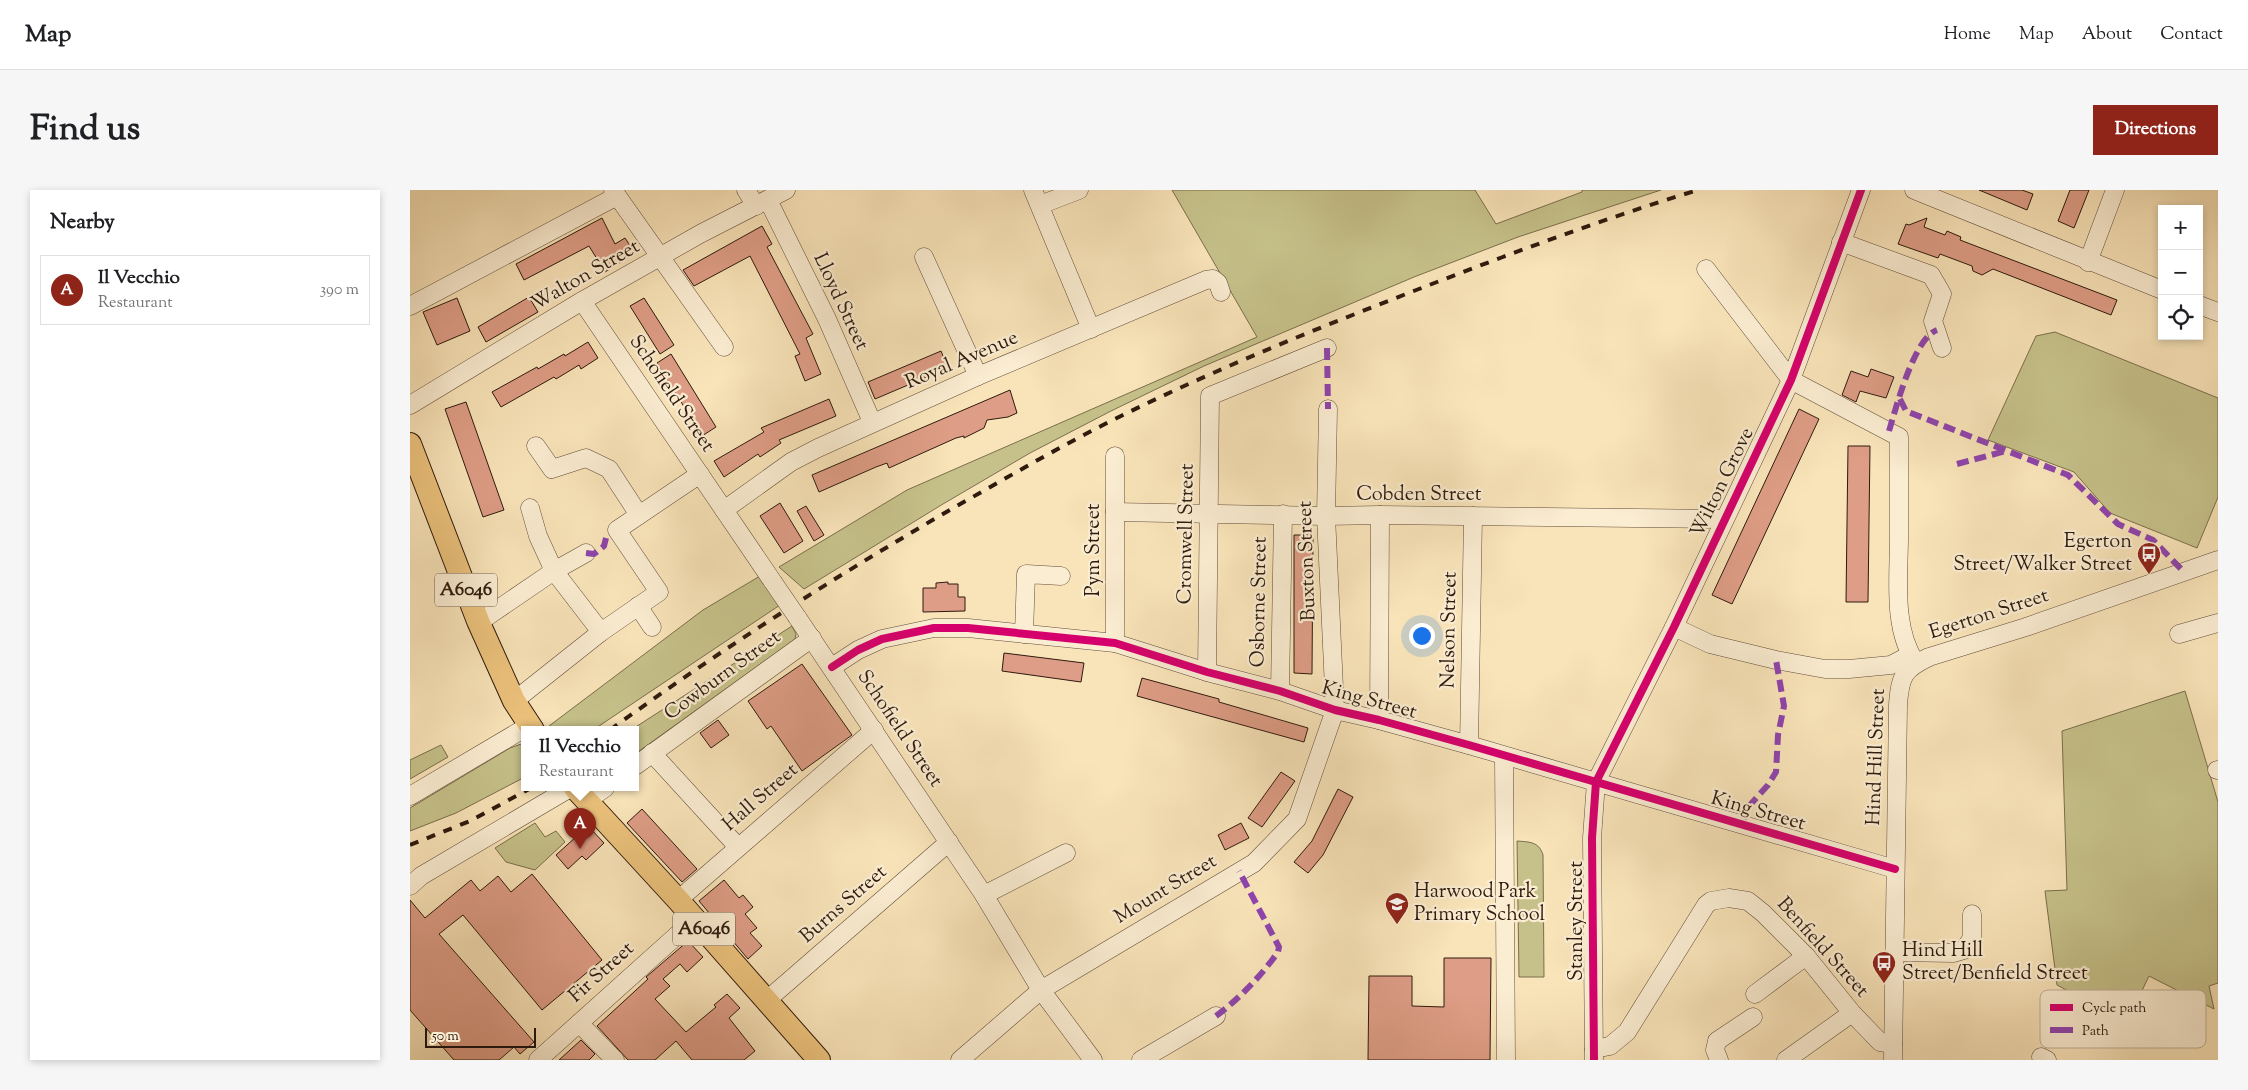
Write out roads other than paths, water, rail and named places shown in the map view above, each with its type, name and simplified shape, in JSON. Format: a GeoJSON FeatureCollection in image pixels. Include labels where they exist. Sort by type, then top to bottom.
{"type":"FeatureCollection","features":[{"type":"Feature","properties":{"kind":"main road","name":"A6046"},"geometry":{"type":"LineString","coordinates":[[410,444],[416,478],[514,700],[531,726]]}},
{"type":"Feature","properties":{"kind":"main road","name":"A6046"},"geometry":{"type":"LineString","coordinates":[[577,792],[695,918],[819,1060]]}},
{"type":"Feature","properties":{"kind":"street","name":"Lloyd Street"},"geometry":{"type":"LineString","coordinates":[[746,190],[762,203],[826,319],[872,422]]}},
{"type":"Feature","properties":{"kind":"street","name":"Walton Street"},"geometry":{"type":"LineString","coordinates":[[410,405],[582,300],[786,190]]}},
{"type":"Feature","properties":{"kind":"street"},"geometry":{"type":"LineString","coordinates":[[1079,190],[1037,197],[1091,330]]}},
{"type":"Feature","properties":{"kind":"street","name":"Wilton Grove"},"geometry":{"type":"LineString","coordinates":[[1596,782],[1674,627],[1723,519],[1791,380],[1862,190]]}},
{"type":"Feature","properties":{"kind":"street"},"geometry":{"type":"LineString","coordinates":[[1914,190],[2088,262],[2158,288]]}},
{"type":"Feature","properties":{"kind":"street"},"geometry":{"type":"LineString","coordinates":[[2088,262],[2115,190]]}},
{"type":"Feature","properties":{"kind":"street"},"geometry":{"type":"LineString","coordinates":[[410,306],[615,193],[724,347]]}},
{"type":"Feature","properties":{"kind":"street"},"geometry":{"type":"LineString","coordinates":[[1841,242],[1931,275],[1942,294],[1933,321],[1942,348]]}},
{"type":"Feature","properties":{"kind":"street"},"geometry":{"type":"LineString","coordinates":[[924,257],[978,376]]}},
{"type":"Feature","properties":{"kind":"street"},"geometry":{"type":"LineString","coordinates":[[1706,269],[1791,380],[1899,437],[1899,592],[1903,633],[1913,659]]}},
{"type":"Feature","properties":{"kind":"street","name":"Royal Avenue"},"geometry":{"type":"LineString","coordinates":[[724,510],[791,462],[872,422],[1206,280],[1213,279],[1218,283],[1222,292]]}},
{"type":"Feature","properties":{"kind":"street","name":"Schofield Street"},"geometry":{"type":"LineString","coordinates":[[582,300],[949,842],[984,895],[1041,990],[1093,1060]]}},
{"type":"Feature","properties":{"kind":"street"},"geometry":{"type":"LineString","coordinates":[[2203,306],[2218,312]]}},
{"type":"Feature","properties":{"kind":"street","name":"Cromwell Street"},"geometry":{"type":"LineString","coordinates":[[1207,672],[1210,396],[1327,348]]}},
{"type":"Feature","properties":{"kind":"street","name":"Buxton Street"},"geometry":{"type":"LineString","coordinates":[[1328,409],[1326,516],[1335,710]]}},
{"type":"Feature","properties":{"kind":"street"},"geometry":{"type":"LineString","coordinates":[[536,446],[552,469],[586,458],[609,469],[640,515]]}},
{"type":"Feature","properties":{"kind":"street","name":"Pym Street"},"geometry":{"type":"LineString","coordinates":[[1115,456],[1115,643]]}},
{"type":"Feature","properties":{"kind":"street"},"geometry":{"type":"LineString","coordinates":[[514,700],[600,632],[659,592],[612,534],[700,474]]}},
{"type":"Feature","properties":{"kind":"street"},"geometry":{"type":"LineString","coordinates":[[530,508],[538,536],[554,571],[600,632]]}},
{"type":"Feature","properties":{"kind":"street","name":"Cobden Street"},"geometry":{"type":"LineString","coordinates":[[1115,512],[1326,516],[1723,519]]}},
{"type":"Feature","properties":{"kind":"street","name":"Osborne Street"},"geometry":{"type":"LineString","coordinates":[[1280,691],[1283,514]]}},
{"type":"Feature","properties":{"kind":"street"},"geometry":{"type":"LineString","coordinates":[[1379,720],[1380,515]]}},
{"type":"Feature","properties":{"kind":"street","name":"Nelson Street"},"geometry":{"type":"LineString","coordinates":[[1468,745],[1473,516]]}},
{"type":"Feature","properties":{"kind":"street"},"geometry":{"type":"LineString","coordinates":[[478,621],[554,571],[586,553]]}},
{"type":"Feature","properties":{"kind":"street","name":"Egerton Street"},"geometry":{"type":"LineString","coordinates":[[1674,627],[1710,644],[1776,660],[1825,669],[1891,665],[2218,560]]}},
{"type":"Feature","properties":{"kind":"street"},"geometry":{"type":"LineString","coordinates":[[1024,634],[1026,574],[1061,576]]}},
{"type":"Feature","properties":{"kind":"street"},"geometry":{"type":"LineString","coordinates":[[638,606],[652,627]]}},
{"type":"Feature","properties":{"kind":"street"},"geometry":{"type":"LineString","coordinates":[[2179,634],[2218,623]]}},
{"type":"Feature","properties":{"kind":"street","name":"King Street"},"geometry":{"type":"LineString","coordinates":[[832,667],[858,650],[882,639],[934,628],[968,628],[1115,643],[1207,672],[1280,691],[1335,710],[1379,720],[1468,745],[1895,869]]}},
{"type":"Feature","properties":{"kind":"street","name":"Cowburn Street"},"geometry":{"type":"LineString","coordinates":[[639,763],[812,638]]}},
{"type":"Feature","properties":{"kind":"street","name":"Hind Hill Street"},"geometry":{"type":"LineString","coordinates":[[1893,1052],[1900,683],[1913,659]]}},
{"type":"Feature","properties":{"kind":"street","name":"Mount Street"},"geometry":{"type":"LineString","coordinates":[[960,1060],[1041,990],[1254,863],[1296,820],[1335,710]]}},
{"type":"Feature","properties":{"kind":"street","name":"Hall Street"},"geometry":{"type":"LineString","coordinates":[[678,900],[874,730]]}},
{"type":"Feature","properties":{"kind":"street"},"geometry":{"type":"LineString","coordinates":[[410,796],[521,734]]}},
{"type":"Feature","properties":{"kind":"street"},"geometry":{"type":"LineString","coordinates":[[652,753],[738,847]]}},
{"type":"Feature","properties":{"kind":"street"},"geometry":{"type":"LineString","coordinates":[[1504,756],[1506,1060]]}},
{"type":"Feature","properties":{"kind":"street","name":"Stanley Street"},"geometry":{"type":"LineString","coordinates":[[1594,1054],[1592,838],[1596,782]]}},
{"type":"Feature","properties":{"kind":"street"},"geometry":{"type":"LineString","coordinates":[[410,886],[420,876],[577,792]]}},
{"type":"Feature","properties":{"kind":"street","name":"Burns Street"},"geometry":{"type":"LineString","coordinates":[[767,1000],[949,842]]}},
{"type":"Feature","properties":{"kind":"street"},"geometry":{"type":"LineString","coordinates":[[984,895],[1066,853]]}},
{"type":"Feature","properties":{"kind":"street","name":"Benfield Street"},"geometry":{"type":"LineString","coordinates":[[1594,1054],[1610,1046],[1627,1032],[1699,914],[1711,901],[1729,898],[1748,901],[1764,913],[1806,956],[1852,1013],[1880,1042],[1893,1052]]}},
{"type":"Feature","properties":{"kind":"street"},"geometry":{"type":"LineString","coordinates":[[1894,952],[1954,953],[1964,950],[1972,938],[1972,914]]}},
{"type":"Feature","properties":{"kind":"street","name":"Fir Street"},"geometry":{"type":"LineString","coordinates":[[538,1060],[695,918]]}},
{"type":"Feature","properties":{"kind":"street"},"geometry":{"type":"LineString","coordinates":[[1755,994],[1806,956]]}},
{"type":"Feature","properties":{"kind":"street"},"geometry":{"type":"LineString","coordinates":[[1786,1060],[1852,1013]]}},
{"type":"Feature","properties":{"kind":"street"},"geometry":{"type":"LineString","coordinates":[[1141,1060],[1216,1016]]}},
{"type":"Feature","properties":{"kind":"street"},"geometry":{"type":"LineString","coordinates":[[1719,1060],[1715,1050],[1717,1042],[1753,1017]]}},
{"type":"Feature","properties":{"kind":"street"},"geometry":{"type":"LineString","coordinates":[[580,1022],[615,1060]]}},
{"type":"Feature","properties":{"kind":"railway"},"geometry":{"type":"LineString","coordinates":[[616,726],[736,642],[866,560],[955,507],[1121,416],[1238,362],[1397,297],[1566,234],[1698,190]]}},
{"type":"Feature","properties":{"kind":"railway"},"geometry":{"type":"LineString","coordinates":[[410,845],[470,821],[525,791]]}},
{"type":"Feature","properties":{"kind":"place","name":"Egerton Street/Walker Street"},"geometry":{"type":"Point","coordinates":[2149,575]}},
{"type":"Feature","properties":{"kind":"place","name":"Il Vecchio"},"geometry":{"type":"Point","coordinates":[580,849]}},
{"type":"Feature","properties":{"kind":"place","name":"Harwood Park Primary School"},"geometry":{"type":"Point","coordinates":[1397,925]}},
{"type":"Feature","properties":{"kind":"place","name":"Hind Hill Street/Benfield Street"},"geometry":{"type":"Point","coordinates":[1884,984]}}]}
